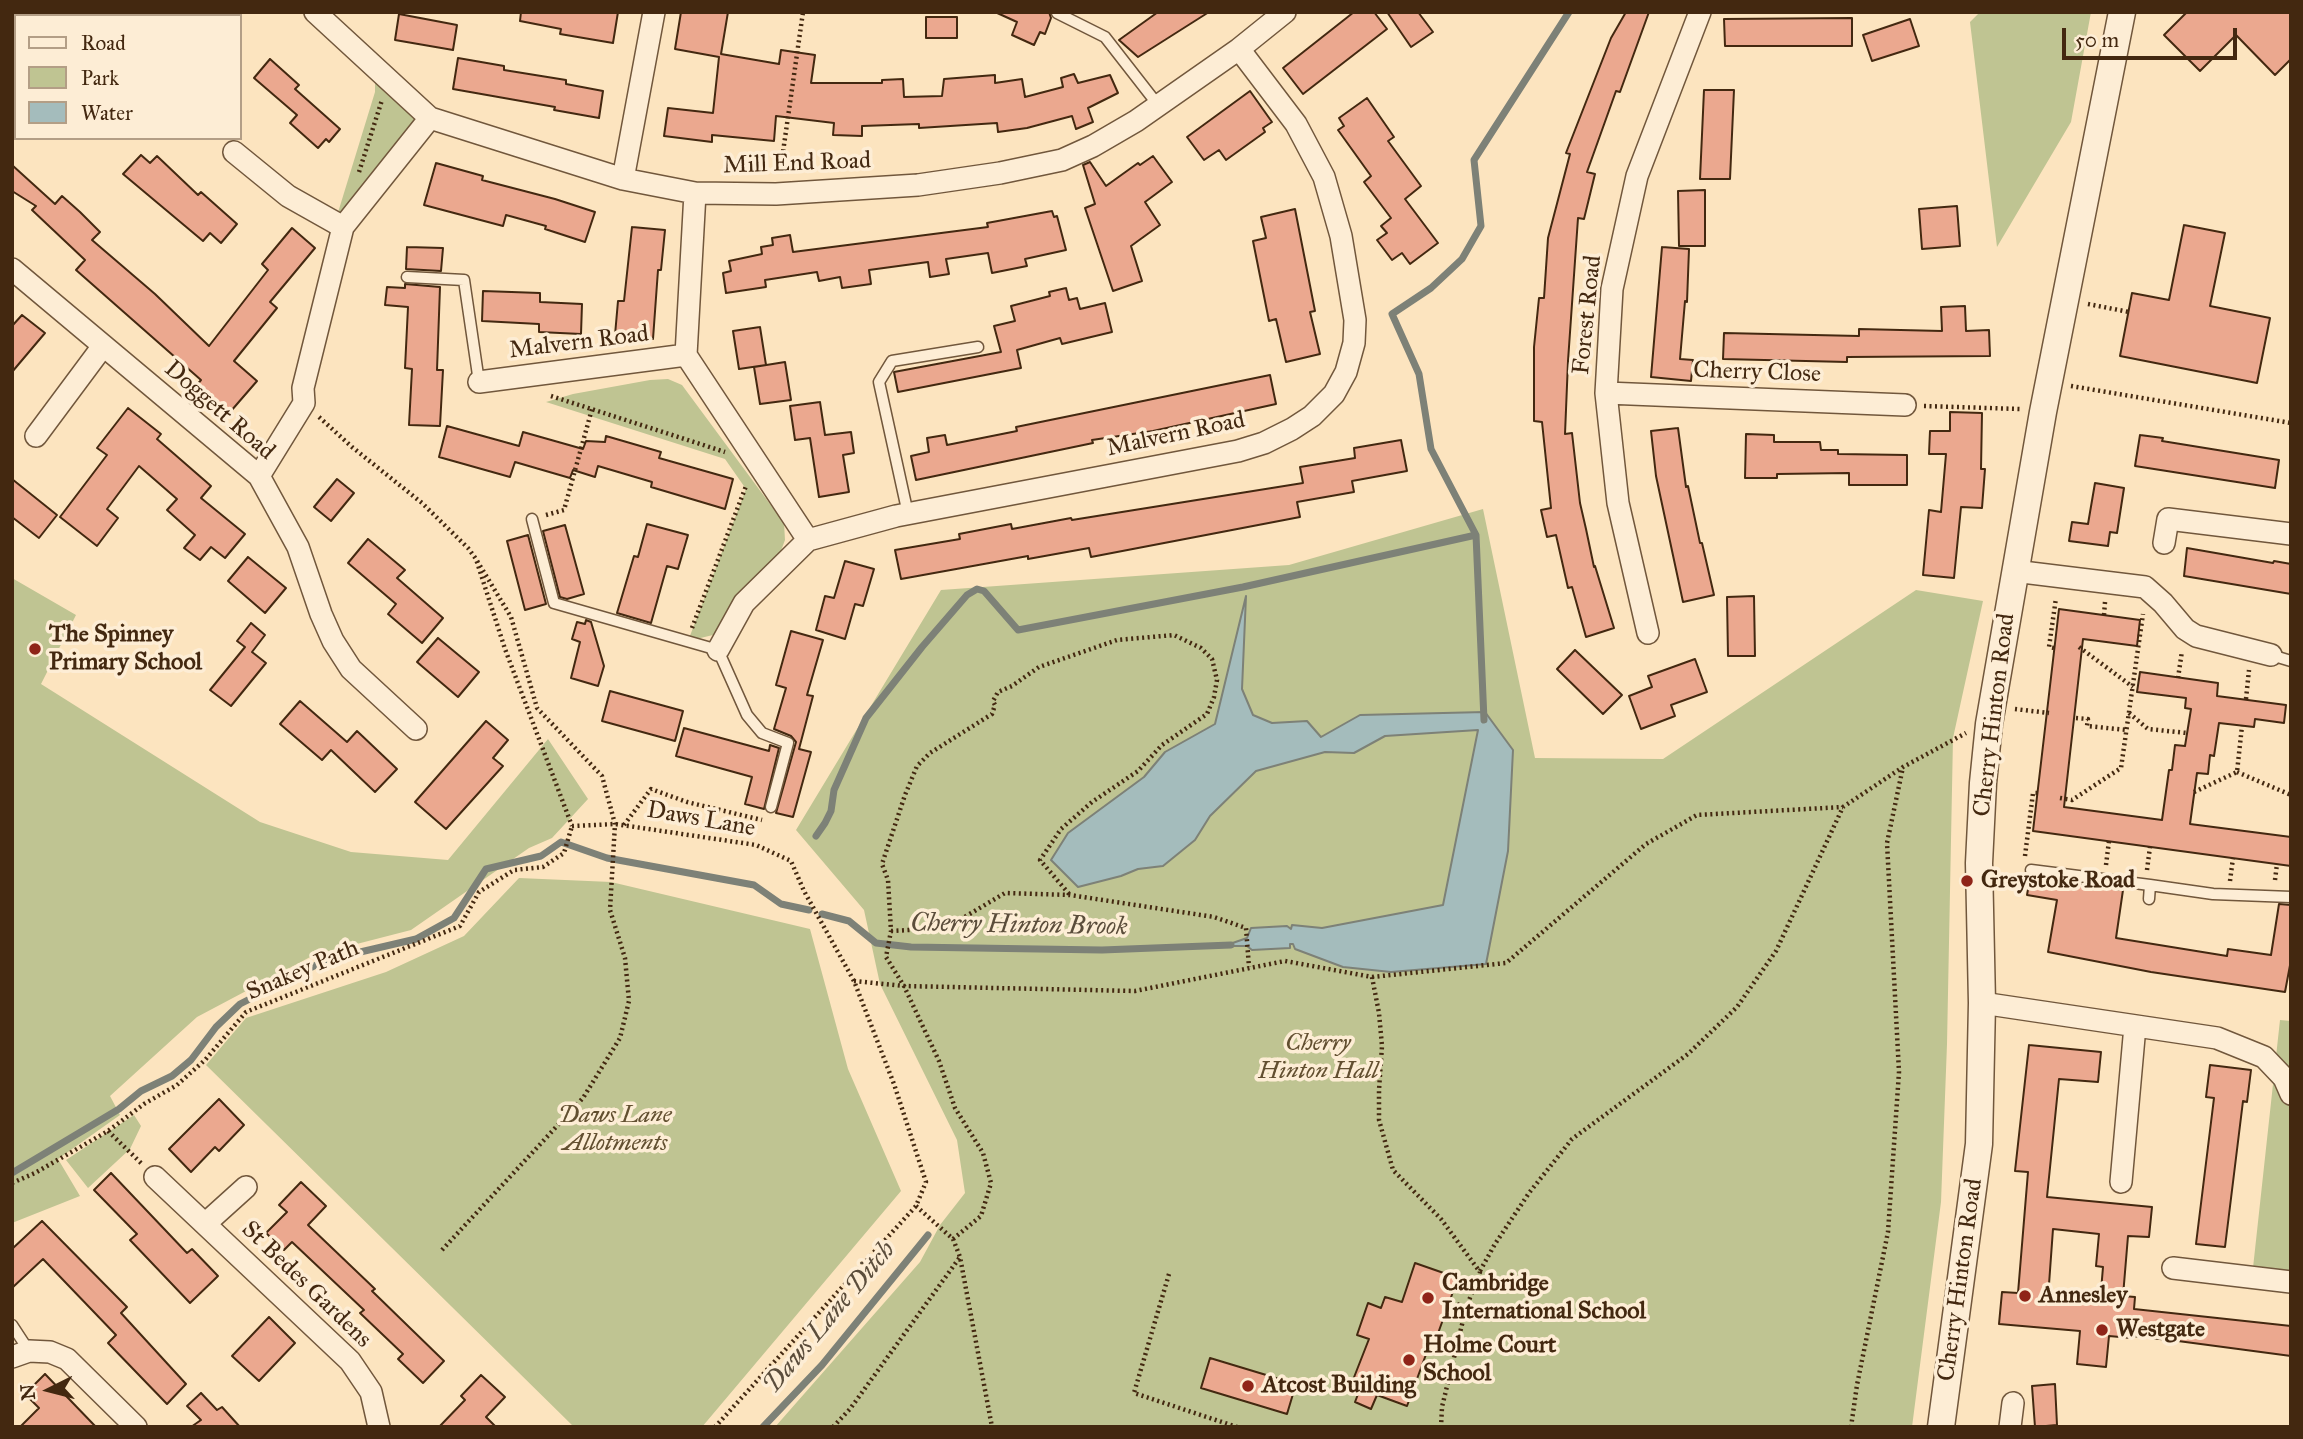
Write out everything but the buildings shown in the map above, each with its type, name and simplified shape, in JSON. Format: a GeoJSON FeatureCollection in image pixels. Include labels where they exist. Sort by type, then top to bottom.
{"type":"FeatureCollection","features":[{"type":"Feature","properties":{"kind":"street","name":"Mill End Road"},"geometry":{"type":"LineString","coordinates":[[316,12],[430,118],[623,179],[695,193],[776,194],[918,186],[1000,173],[1062,159],[1093,146],[1158,105],[1239,49],[1285,12]]}},
{"type":"Feature","properties":{"kind":"street"},"geometry":{"type":"LineString","coordinates":[[623,179],[654,12]]}},
{"type":"Feature","properties":{"kind":"street","name":"Forest Road"},"geometry":{"type":"LineString","coordinates":[[1648,633],[1618,503],[1606,393],[1612,289],[1637,176],[1700,12]]}},
{"type":"Feature","properties":{"kind":"street","name":"Cherry Hinton Road"},"geometry":{"type":"LineString","coordinates":[[1941,1427],[1979,1144],[1982,1003],[1979,863],[1991,715],[2043,412],[2122,12]]}},
{"type":"Feature","properties":{"kind":"street","name":"Malvern Road"},"geometry":{"type":"LineString","coordinates":[[718,650],[744,603],[808,540],[908,514],[1238,451],[1264,443],[1292,429],[1312,416],[1334,394],[1346,372],[1354,343],[1355,320],[1341,236],[1324,177],[1296,124],[1239,49]]}},
{"type":"Feature","properties":{"kind":"street"},"geometry":{"type":"LineString","coordinates":[[259,475],[304,402],[303,388],[343,227],[430,118]]}},
{"type":"Feature","properties":{"kind":"street"},"geometry":{"type":"LineString","coordinates":[[234,152],[288,196],[343,227]]}},
{"type":"Feature","properties":{"kind":"street","name":"Malvern Road"},"geometry":{"type":"LineString","coordinates":[[695,193],[686,355],[808,540]]}},
{"type":"Feature","properties":{"kind":"street","name":"Doggett Road"},"geometry":{"type":"LineString","coordinates":[[12,269],[259,475],[298,547],[333,641],[351,669],[416,729]]}},
{"type":"Feature","properties":{"kind":"street"},"geometry":{"type":"LineString","coordinates":[[36,436],[103,346]]}},
{"type":"Feature","properties":{"kind":"street","name":"Malvern Road"},"geometry":{"type":"LineString","coordinates":[[479,382],[686,355]]}},
{"type":"Feature","properties":{"kind":"street","name":"Cherry Close"},"geometry":{"type":"LineString","coordinates":[[1606,393],[1905,405]]}},
{"type":"Feature","properties":{"kind":"street"},"geometry":{"type":"LineString","coordinates":[[2164,543],[2168,519],[2291,534]]}},
{"type":"Feature","properties":{"kind":"street"},"geometry":{"type":"LineString","coordinates":[[2014,571],[2147,589],[2164,603],[2185,629],[2196,636],[2266,659]]}},
{"type":"Feature","properties":{"kind":"street"},"geometry":{"type":"LineString","coordinates":[[1982,1003],[2217,1038],[2264,1057],[2288,1079]]}},
{"type":"Feature","properties":{"kind":"street"},"geometry":{"type":"LineString","coordinates":[[2121,1182],[2135,1026]]}},
{"type":"Feature","properties":{"kind":"street","name":"St Bedes Gardens"},"geometry":{"type":"LineString","coordinates":[[155,1177],[350,1361],[371,1392],[379,1427]]}},
{"type":"Feature","properties":{"kind":"street","name":"St Bedes Gardens"},"geometry":{"type":"LineString","coordinates":[[205,1224],[246,1186]]}},
{"type":"Feature","properties":{"kind":"street"},"geometry":{"type":"LineString","coordinates":[[2172,1268],[2291,1282]]}},
{"type":"Feature","properties":{"kind":"street"},"geometry":{"type":"LineString","coordinates":[[21,1354],[50,1352],[67,1359],[136,1427]]}},
{"type":"Feature","properties":{"kind":"street"},"geometry":{"type":"LineString","coordinates":[[2010,1427],[2013,1403]]}},
{"type":"Feature","properties":{"kind":"lane"},"geometry":{"type":"LineString","coordinates":[[1057,13],[1105,37],[1158,105]]}},
{"type":"Feature","properties":{"kind":"lane"},"geometry":{"type":"LineString","coordinates":[[407,276],[464,280],[479,382]]}},
{"type":"Feature","properties":{"kind":"lane"},"geometry":{"type":"LineString","coordinates":[[908,514],[879,382],[892,361],[978,347]]}},
{"type":"Feature","properties":{"kind":"lane"},"geometry":{"type":"LineString","coordinates":[[532,519],[554,603],[718,650],[747,715],[762,733],[788,743],[771,807]]}},
{"type":"Feature","properties":{"kind":"lane"},"geometry":{"type":"LineString","coordinates":[[2027,869],[2213,894],[2291,897]]}},
{"type":"Feature","properties":{"kind":"lane"},"geometry":{"type":"LineString","coordinates":[[2149,899],[2150,885]]}},
{"type":"Feature","properties":{"kind":"lane"},"geometry":{"type":"LineString","coordinates":[[12,1325],[21,1354]]}},
{"type":"Feature","properties":{"kind":"path"},"geometry":{"type":"LineString","coordinates":[[776,194],[803,12]]}},
{"type":"Feature","properties":{"kind":"path"},"geometry":{"type":"LineString","coordinates":[[358,173],[388,79]]}},
{"type":"Feature","properties":{"kind":"path"},"geometry":{"type":"LineString","coordinates":[[2088,303],[2129,312]]}},
{"type":"Feature","properties":{"kind":"path"},"geometry":{"type":"LineString","coordinates":[[2049,382],[2291,423]]}},
{"type":"Feature","properties":{"kind":"path"},"geometry":{"type":"LineString","coordinates":[[540,392],[733,455]]}},
{"type":"Feature","properties":{"kind":"path"},"geometry":{"type":"LineString","coordinates":[[304,402],[352,447],[422,503],[468,548],[512,617],[537,708],[602,776],[615,824],[610,910],[625,958],[629,1001],[620,1038],[583,1098],[442,1250]]}},
{"type":"Feature","properties":{"kind":"path"},"geometry":{"type":"LineString","coordinates":[[1905,405],[2011,408],[2043,412]]}},
{"type":"Feature","properties":{"kind":"path"},"geometry":{"type":"LineString","coordinates":[[532,519],[564,510],[592,410]]}},
{"type":"Feature","properties":{"kind":"path"},"geometry":{"type":"LineString","coordinates":[[687,641],[748,480]]}},
{"type":"Feature","properties":{"kind":"path"},"geometry":{"type":"LineString","coordinates":[[476,559],[505,649],[571,829]]}},
{"type":"Feature","properties":{"kind":"path"},"geometry":{"type":"LineString","coordinates":[[2054,648],[2049,647],[2059,576]]}},
{"type":"Feature","properties":{"kind":"path"},"geometry":{"type":"LineString","coordinates":[[2060,798],[2072,800],[2122,768],[2147,589]]}},
{"type":"Feature","properties":{"kind":"path"},"geometry":{"type":"LineString","coordinates":[[953,1238],[981,1216],[991,1183],[983,1153],[955,1108],[939,1060],[904,986],[886,957],[891,931],[888,880],[882,864],[917,766],[930,753],[992,714],[995,705],[993,701],[998,692],[1012,686],[1039,667],[1116,640],[1174,635],[1200,648],[1212,659],[1217,680],[1207,714],[1162,745],[1138,771],[1092,802],[1060,829],[1040,860],[1069,895]]}},
{"type":"Feature","properties":{"kind":"path"},"geometry":{"type":"LineString","coordinates":[[2079,647],[2133,687]]}},
{"type":"Feature","properties":{"kind":"path"},"geometry":{"type":"LineString","coordinates":[[2246,699],[2266,659]]}},
{"type":"Feature","properties":{"kind":"path"},"geometry":{"type":"LineString","coordinates":[[854,981],[904,986],[1135,991],[1285,961],[1372,977],[1506,962],[1646,844],[1697,815],[1843,807],[1903,767],[1991,715],[2049,713]]}},
{"type":"Feature","properties":{"kind":"path"},"geometry":{"type":"LineString","coordinates":[[2129,713],[2148,729],[2187,733]]}},
{"type":"Feature","properties":{"kind":"path"},"geometry":{"type":"LineString","coordinates":[[2076,718],[2088,719],[2087,726],[2127,730]]}},
{"type":"Feature","properties":{"kind":"path"},"geometry":{"type":"LineString","coordinates":[[2238,772],[2242,726]]}},
{"type":"Feature","properties":{"kind":"path"},"geometry":{"type":"LineString","coordinates":[[1851,1427],[1888,1232],[1899,1072],[1887,843],[1903,767]]}},
{"type":"Feature","properties":{"kind":"path"},"geometry":{"type":"LineString","coordinates":[[2194,792],[2238,772],[2291,795]]}},
{"type":"Feature","properties":{"kind":"path"},"geometry":{"type":"LineString","coordinates":[[624,825],[652,789],[687,802],[763,821],[771,807]]}},
{"type":"Feature","properties":{"kind":"path"},"geometry":{"type":"LineString","coordinates":[[2027,869],[2033,793],[2038,793]]}},
{"type":"Feature","properties":{"kind":"path"},"geometry":{"type":"LineString","coordinates":[[1441,1427],[1442,1407],[1465,1308],[1495,1244],[1529,1193],[1572,1139],[1688,1054],[1737,1007],[1776,951],[1843,807]]}},
{"type":"Feature","properties":{"kind":"path","name":"Daws Lane"},"geometry":{"type":"LineString","coordinates":[[571,829],[624,825],[756,845],[791,861],[804,891],[854,981],[894,1084],[926,1182],[916,1206],[715,1427]]}},
{"type":"Feature","properties":{"kind":"path","name":"Snakey Path"},"geometry":{"type":"LineString","coordinates":[[12,1183],[35,1173],[108,1130],[144,1104],[177,1085],[205,1060],[246,1012],[460,926],[480,892],[514,870],[543,867],[564,853],[571,829]]}},
{"type":"Feature","properties":{"kind":"path"},"geometry":{"type":"LineString","coordinates":[[891,931],[946,929],[1005,894],[1069,895],[1214,917],[1246,928],[1249,967]]}},
{"type":"Feature","properties":{"kind":"path"},"geometry":{"type":"LineString","coordinates":[[1372,977],[1382,1046],[1378,1090],[1379,1120],[1393,1170],[1441,1219],[1480,1272]]}},
{"type":"Feature","properties":{"kind":"path"},"geometry":{"type":"LineString","coordinates":[[108,1130],[155,1177]]}},
{"type":"Feature","properties":{"kind":"path"},"geometry":{"type":"LineString","coordinates":[[916,1206],[953,1238],[960,1257],[992,1427]]}},
{"type":"Feature","properties":{"kind":"path"},"geometry":{"type":"LineString","coordinates":[[833,1427],[850,1409],[960,1257]]}},
{"type":"Feature","properties":{"kind":"path"},"geometry":{"type":"LineString","coordinates":[[1169,1274],[1133,1393],[1237,1427]]}},
{"type":"Feature","properties":{"kind":"path"},"geometry":{"type":"LineString","coordinates":[[1457,1304],[1465,1308]]}},
{"type":"Feature","properties":{"kind":"green space"},"geometry":{"type":"Polygon","coordinates":[[[1980,12],[2091,12],[2071,122],[1997,247],[1970,22],[1980,12]]]}},
{"type":"Feature","properties":{"kind":"green space"},"geometry":{"type":"Polygon","coordinates":[[[375,74],[422,119],[336,219],[375,92],[375,74]]]}},
{"type":"Feature","properties":{"kind":"green space"},"geometry":{"type":"Polygon","coordinates":[[[668,379],[682,385],[784,523],[785,540],[779,556],[741,594],[713,635],[688,641],[746,489],[725,459],[546,402],[573,394],[668,379]]]}},
{"type":"Feature","properties":{"kind":"green space","name":"Cherry Hinton Hall"},"geometry":{"type":"Polygon","coordinates":[[[1483,509],[1535,758],[1663,759],[1916,590],[1983,601],[1953,738],[1941,1202],[1912,1427],[775,1427],[920,1262],[940,1225],[965,1193],[957,1140],[880,984],[864,910],[796,830],[941,590],[1289,565],[1483,509]]]}},
{"type":"Feature","properties":{"kind":"green space"},"geometry":{"type":"Polygon","coordinates":[[[12,578],[76,615],[41,684],[260,822],[351,852],[448,860],[548,739],[588,799],[552,838],[529,848],[411,930],[314,955],[197,1017],[110,1096],[120,1115],[58,1159],[80,1196],[12,1223],[12,578]]]}},
{"type":"Feature","properties":{"kind":"green space","name":"Daws Lane Allotments"},"geometry":{"type":"Polygon","coordinates":[[[519,878],[611,882],[810,929],[848,1069],[901,1191],[702,1427],[574,1427],[206,1065],[246,1018],[386,972],[464,936],[519,878]]]}},
{"type":"Feature","properties":{"kind":"green space"},"geometry":{"type":"Polygon","coordinates":[[[2280,1020],[2291,1021],[2291,1282],[2252,1277],[2280,1020]]]}},
{"type":"Feature","properties":{"kind":"green space"},"geometry":{"type":"Polygon","coordinates":[[[134,1115],[141,1126],[130,1149],[88,1188],[66,1160],[134,1115]]]}},
{"type":"Feature","properties":{"kind":"water"},"geometry":{"type":"Polygon","coordinates":[[[1246,596],[1242,689],[1253,715],[1272,723],[1307,721],[1321,737],[1360,715],[1485,712],[1513,750],[1508,851],[1486,964],[1391,972],[1343,967],[1295,949],[1293,944],[1290,944],[1290,948],[1252,950],[1247,946],[1224,946],[1247,938],[1251,928],[1287,926],[1291,929],[1292,925],[1322,928],[1443,905],[1478,730],[1385,736],[1354,753],[1325,752],[1256,771],[1210,816],[1195,840],[1163,866],[1138,869],[1078,887],[1051,860],[1068,833],[1144,777],[1165,752],[1215,724],[1246,596]]]}},
{"type":"Feature","properties":{"kind":"waterway"},"geometry":{"type":"LineString","coordinates":[[1484,720],[1476,535],[1431,449],[1419,374],[1392,314],[1431,288],[1462,259],[1481,226],[1474,160],[1569,12]]}},
{"type":"Feature","properties":{"kind":"waterway"},"geometry":{"type":"LineString","coordinates":[[816,836],[831,811],[834,790],[866,718],[922,647],[967,595],[977,589],[984,591],[1018,630],[1243,587],[1476,535]]}},
{"type":"Feature","properties":{"kind":"waterway","name":"Cherry Hinton Brook"},"geometry":{"type":"LineString","coordinates":[[12,1173],[119,1109],[141,1091],[172,1076],[191,1060],[216,1027],[240,1004],[326,960],[416,939],[454,918],[486,869],[541,856],[561,842],[607,858],[754,885],[781,904],[809,910]]}},
{"type":"Feature","properties":{"kind":"waterway","name":"Cherry Hinton Brook"},"geometry":{"type":"LineString","coordinates":[[822,914],[849,921],[876,943],[911,947],[1102,950],[1231,945]]}},
{"type":"Feature","properties":{"kind":"waterway","name":"Daws Lane Ditch"},"geometry":{"type":"LineString","coordinates":[[763,1427],[822,1365],[928,1235]]}},
{"type":"Feature","properties":{"kind":"place","name":"The Spinney Primary School"},"geometry":{"type":"Point","coordinates":[35,649]}},
{"type":"Feature","properties":{"kind":"place","name":"Greystoke Road"},"geometry":{"type":"Point","coordinates":[1967,881]}},
{"type":"Feature","properties":{"kind":"place","name":"Annesley"},"geometry":{"type":"Point","coordinates":[2025,1296]}},
{"type":"Feature","properties":{"kind":"place","name":"Cambridge International School"},"geometry":{"type":"Point","coordinates":[1428,1298]}},
{"type":"Feature","properties":{"kind":"place","name":"Westgate"},"geometry":{"type":"Point","coordinates":[2102,1330]}},
{"type":"Feature","properties":{"kind":"place","name":"Holme Court School"},"geometry":{"type":"Point","coordinates":[1409,1360]}},
{"type":"Feature","properties":{"kind":"place","name":"Atcost Building"},"geometry":{"type":"Point","coordinates":[1248,1386]}}]}
